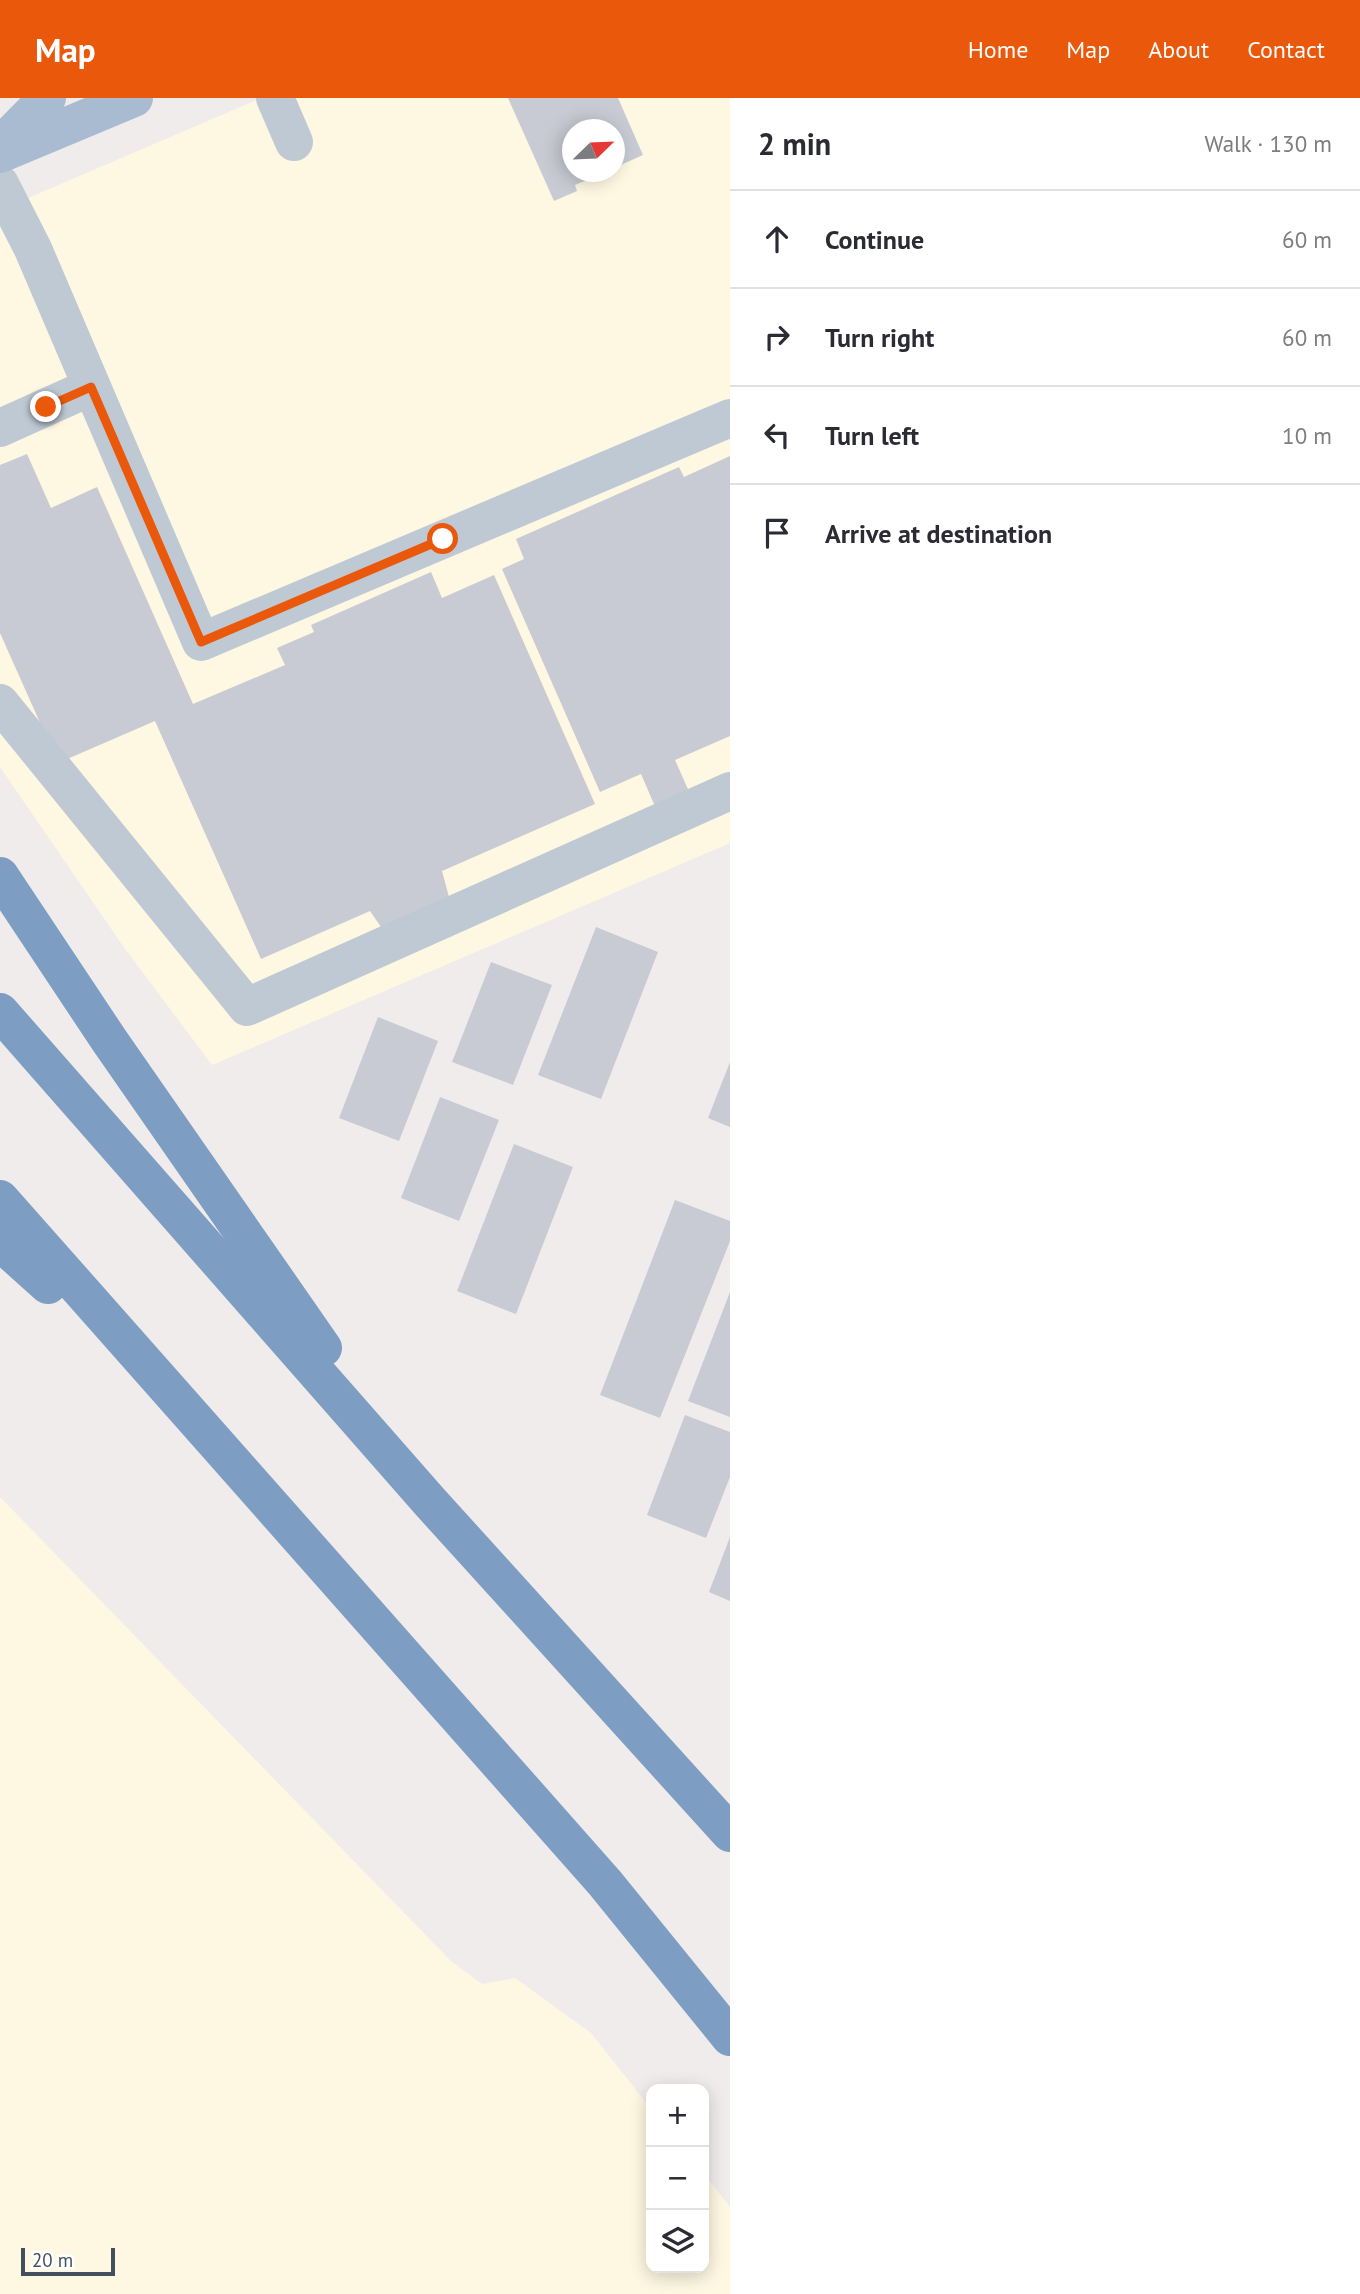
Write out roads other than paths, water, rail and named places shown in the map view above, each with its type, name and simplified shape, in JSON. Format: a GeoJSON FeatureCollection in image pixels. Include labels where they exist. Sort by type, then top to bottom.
{"type":"FeatureCollection","features":[{"type":"Feature","properties":{"kind":"highway"},"geometry":{"type":"LineString","coordinates":[[0,876],[108,1040],[430,1502]]}},
{"type":"Feature","properties":{"kind":"highway"},"geometry":{"type":"LineString","coordinates":[[0,1012],[430,1502],[730,1833]]}},
{"type":"Feature","properties":{"kind":"highway"},"geometry":{"type":"LineString","coordinates":[[0,1199],[605,1883],[730,2037]]}},
{"type":"Feature","properties":{"kind":"highway"},"geometry":{"type":"LineString","coordinates":[[0,1242],[191,1416]]}},
{"type":"Feature","properties":{"kind":"main road"},"geometry":{"type":"LineString","coordinates":[[0,146],[47,98]]}},
{"type":"Feature","properties":{"kind":"main road"},"geometry":{"type":"LineString","coordinates":[[0,154],[134,98]]}},
{"type":"Feature","properties":{"kind":"lane"},"geometry":{"type":"LineString","coordinates":[[275,98],[294,142]]}},
{"type":"Feature","properties":{"kind":"lane"},"geometry":{"type":"LineString","coordinates":[[0,184],[33,249],[201,642],[730,418]]}},
{"type":"Feature","properties":{"kind":"lane"},"geometry":{"type":"LineString","coordinates":[[0,428],[91,387]]}},
{"type":"Feature","properties":{"kind":"lane"},"geometry":{"type":"LineString","coordinates":[[0,703],[247,1007],[730,791]]}}]}
